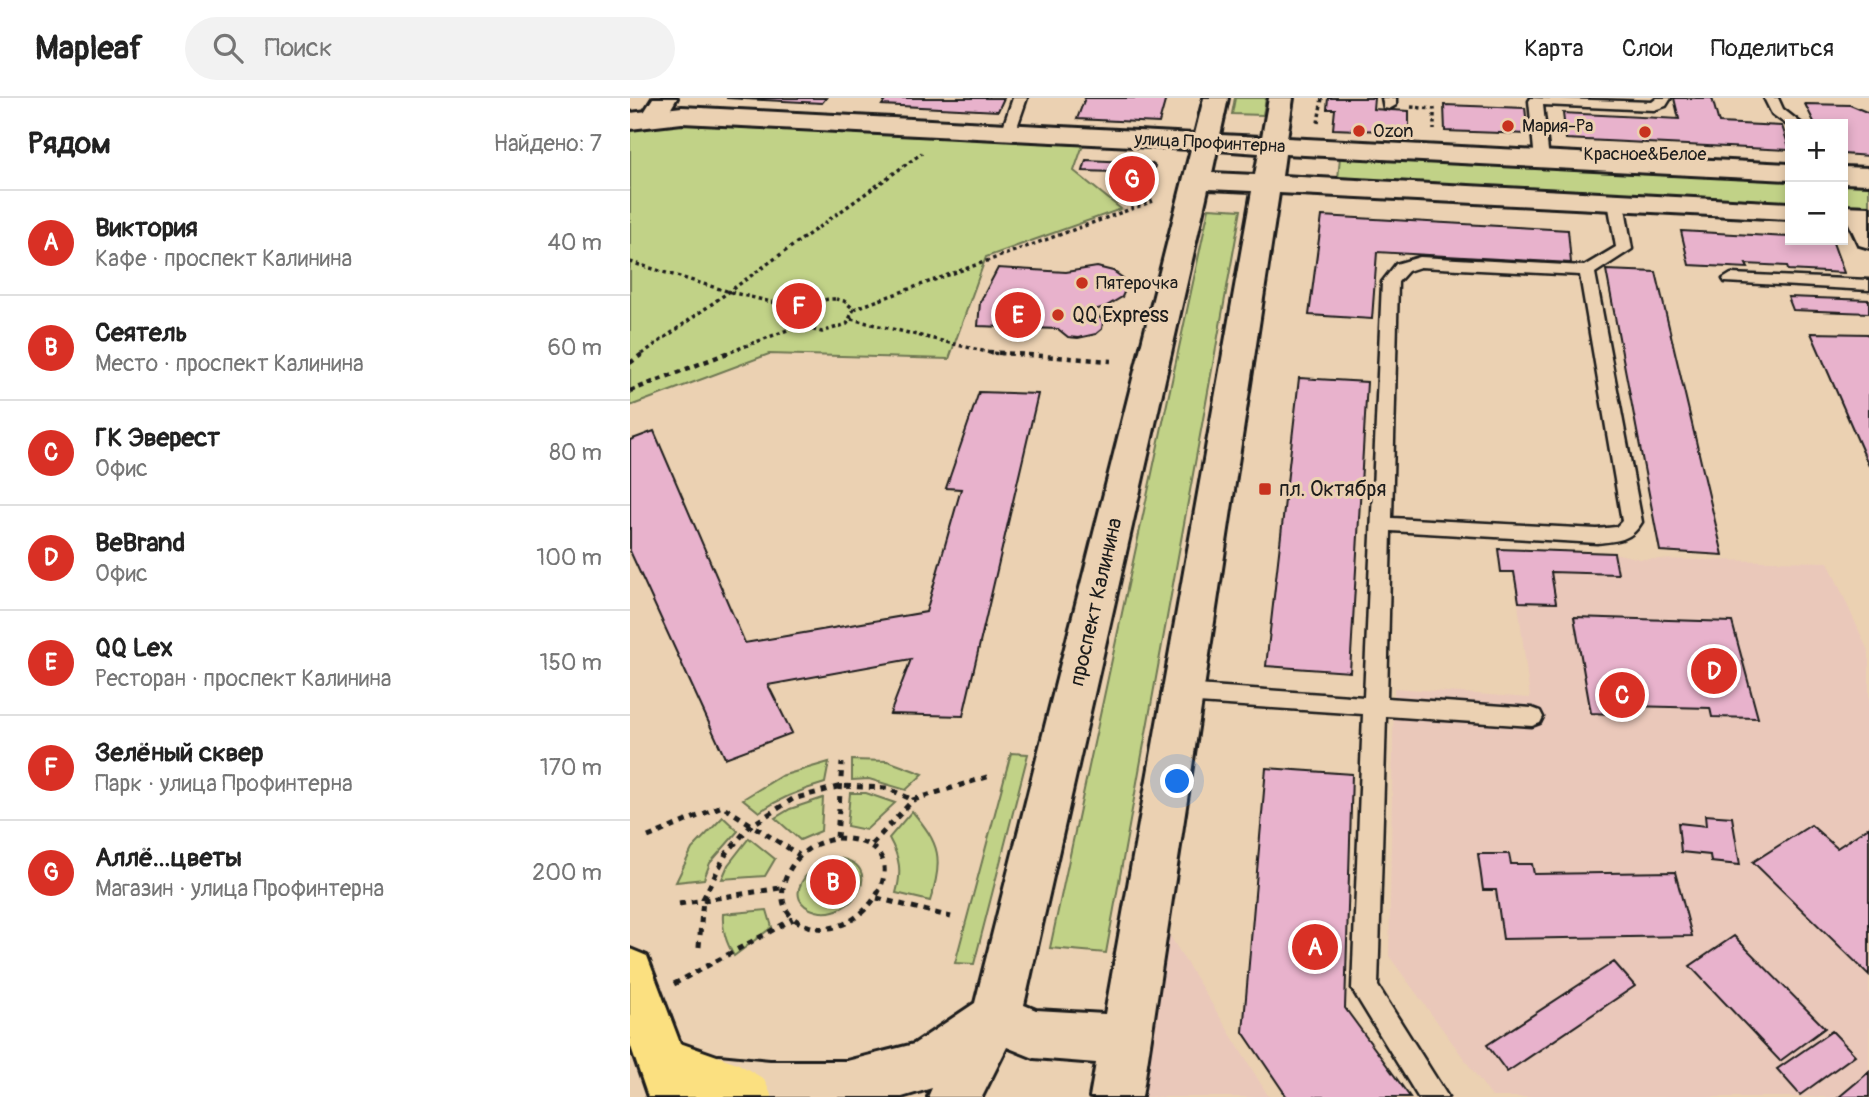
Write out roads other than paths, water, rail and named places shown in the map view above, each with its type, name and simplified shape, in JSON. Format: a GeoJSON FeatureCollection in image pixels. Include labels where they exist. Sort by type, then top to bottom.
{"type":"FeatureCollection","features":[{"type":"Feature","properties":{"kind":"main road","name":"проспект Калинина"},"geometry":{"type":"LineString","coordinates":[[954,1097],[996,1017],[1216,98]]}},
{"type":"Feature","properties":{"kind":"main road"},"geometry":{"type":"LineString","coordinates":[[1115,1097],[1281,98]]}},
{"type":"Feature","properties":{"kind":"main road","name":"улица Профинтерна"},"geometry":{"type":"LineString","coordinates":[[650,112],[1204,143],[1270,165],[1616,202],[1785,211]]}},
{"type":"Feature","properties":{"kind":"main road","name":"улица Профинтерна"},"geometry":{"type":"LineString","coordinates":[[1195,180],[1270,165],[1542,160],[1785,172]]}},
{"type":"Feature","properties":{"kind":"main road"},"geometry":{"type":"LineString","coordinates":[[1848,175],[1869,176]]}},
{"type":"Feature","properties":{"kind":"main road"},"geometry":{"type":"LineString","coordinates":[[630,972],[700,1084],[847,1086],[925,1066],[996,1017],[1034,1034],[1087,1039],[1124,1038]]}},
{"type":"Feature","properties":{"kind":"lane"},"geometry":{"type":"LineString","coordinates":[[1008,133],[1020,98]]}},
{"type":"Feature","properties":{"kind":"lane"},"geometry":{"type":"LineString","coordinates":[[1542,160],[1536,102],[1654,106],[1664,98]]}},
{"type":"Feature","properties":{"kind":"lane"},"geometry":{"type":"LineString","coordinates":[[1771,98],[1777,111],[1788,119]]}},
{"type":"Feature","properties":{"kind":"lane"},"geometry":{"type":"LineString","coordinates":[[1434,1097],[1365,989],[1391,282],[1395,271],[1405,265],[1420,262],[1587,271],[1624,249],[1616,202]]}},
{"type":"Feature","properties":{"kind":"lane"},"geometry":{"type":"LineString","coordinates":[[1383,524],[1597,536],[1622,533],[1632,522],[1587,271]]}},
{"type":"Feature","properties":{"kind":"lane"},"geometry":{"type":"LineString","coordinates":[[1731,279],[1869,285]]}},
{"type":"Feature","properties":{"kind":"lane"},"geometry":{"type":"LineString","coordinates":[[1183,693],[1532,718]]}},
{"type":"Feature","properties":{"kind":"place","name":"Мария-Ра"},"geometry":{"type":"Point","coordinates":[1508,126]}},
{"type":"Feature","properties":{"kind":"place","name":"Ozon"},"geometry":{"type":"Point","coordinates":[1359,131]}},
{"type":"Feature","properties":{"kind":"place","name":"Красное&Белое"},"geometry":{"type":"Point","coordinates":[1645,132]}},
{"type":"Feature","properties":{"kind":"place","name":"Аллё...цветы"},"geometry":{"type":"Point","coordinates":[1132,179]}},
{"type":"Feature","properties":{"kind":"place","name":"Пятерочка"},"geometry":{"type":"Point","coordinates":[1082,283]}},
{"type":"Feature","properties":{"kind":"place","name":"Зелёный сквер"},"geometry":{"type":"Point","coordinates":[799,306]}},
{"type":"Feature","properties":{"kind":"place","name":"QQ Lex"},"geometry":{"type":"Point","coordinates":[1018,315]}},
{"type":"Feature","properties":{"kind":"place","name":"QQ Express"},"geometry":{"type":"Point","coordinates":[1058,315]}},
{"type":"Feature","properties":{"kind":"place","name":"пл. Октября"},"geometry":{"type":"Point","coordinates":[1265,489]}},
{"type":"Feature","properties":{"kind":"place","name":"BeBrand"},"geometry":{"type":"Point","coordinates":[1714,671]}},
{"type":"Feature","properties":{"kind":"place","name":"ГК Эверест"},"geometry":{"type":"Point","coordinates":[1622,695]}},
{"type":"Feature","properties":{"kind":"place","name":"Сеятель"},"geometry":{"type":"Point","coordinates":[833,882]}},
{"type":"Feature","properties":{"kind":"place","name":"Виктория"},"geometry":{"type":"Point","coordinates":[1315,947]}}]}
